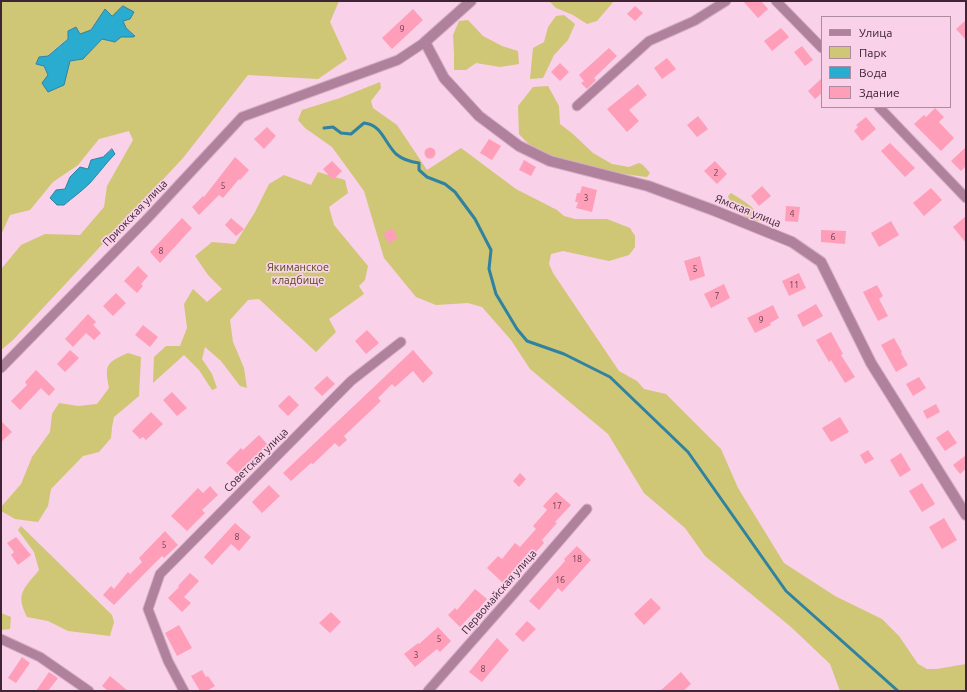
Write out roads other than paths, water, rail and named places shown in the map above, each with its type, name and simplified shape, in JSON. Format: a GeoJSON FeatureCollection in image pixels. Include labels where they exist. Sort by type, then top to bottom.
{"type":"FeatureCollection","features":[{"type":"Feature","properties":{"kind":"street"},"geometry":{"type":"LineString","coordinates":[[426,42],[471,1]]}},
{"type":"Feature","properties":{"kind":"street"},"geometry":{"type":"LineString","coordinates":[[577,106],[649,41],[694,21],[726,1]]}},
{"type":"Feature","properties":{"kind":"street"},"geometry":{"type":"LineString","coordinates":[[776,1],[821,47]]}},
{"type":"Feature","properties":{"kind":"street","name":"Приокская улица"},"geometry":{"type":"LineString","coordinates":[[1,368],[148,219],[242,117],[398,60],[426,42]]}},
{"type":"Feature","properties":{"kind":"street","name":"Ямская улица"},"geometry":{"type":"LineString","coordinates":[[426,42],[444,78],[479,116],[519,146],[550,162],[648,186],[706,207],[792,242],[821,262],[871,363],[966,515]]}},
{"type":"Feature","properties":{"kind":"street"},"geometry":{"type":"LineString","coordinates":[[879,108],[966,198]]}},
{"type":"Feature","properties":{"kind":"street","name":"Советская улица"},"geometry":{"type":"LineString","coordinates":[[184,691],[168,660],[148,609],[160,574],[351,381],[401,342]]}},
{"type":"Feature","properties":{"kind":"street","name":"Первомайская улица"},"geometry":{"type":"LineString","coordinates":[[428,691],[587,509]]}},
{"type":"Feature","properties":{"kind":"street"},"geometry":{"type":"LineString","coordinates":[[1,639],[40,656],[90,691]]}},
{"type":"Feature","properties":{"kind":"water"},"geometry":{"type":"Polygon","coordinates":[[[123,6],[134,12],[130,19],[123,21],[126,28],[135,36],[121,37],[115,42],[102,39],[83,59],[70,61],[64,85],[48,92],[42,83],[48,75],[44,66],[36,64],[39,57],[48,56],[68,39],[68,31],[76,27],[80,34],[91,30],[105,9],[112,16],[123,6]]]}},
{"type":"Feature","properties":{"kind":"water"},"geometry":{"type":"Polygon","coordinates":[[[112,149],[115,154],[109,161],[84,189],[64,205],[57,205],[50,198],[56,190],[65,189],[70,177],[80,167],[88,169],[91,160],[103,157],[112,149]]]}},
{"type":"Feature","properties":{"kind":"waterway"},"geometry":{"type":"LineString","coordinates":[[324,128],[333,127],[341,133],[351,134],[364,123],[370,124],[379,131],[396,154],[407,160],[419,163],[419,170],[427,177],[445,184],[455,192],[475,219],[491,250],[489,269],[496,294],[517,329],[527,341],[564,354],[610,377],[688,452],[786,591],[898,691]]}},
{"type":"Feature","properties":{"kind":"park label","name":"Якиманское кладбище"},"geometry":{"type":"Point","coordinates":[298,273]}}]}
